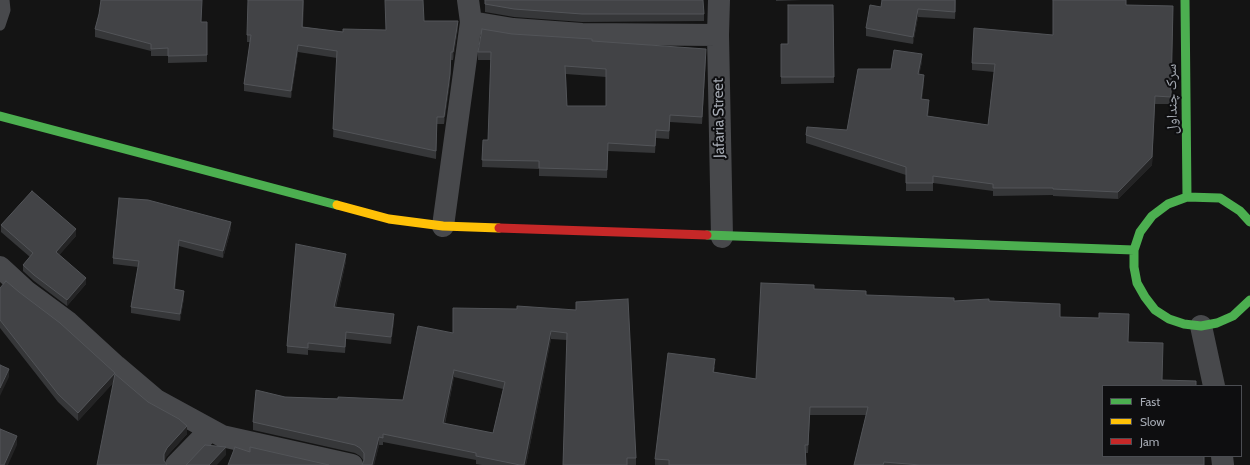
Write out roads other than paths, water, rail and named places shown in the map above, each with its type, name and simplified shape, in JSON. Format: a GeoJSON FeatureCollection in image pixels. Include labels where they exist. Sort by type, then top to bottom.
{"type":"FeatureCollection","features":[{"type":"Feature","properties":{"kind":"main road","name":"سرک چنداول"},"geometry":{"type":"LineString","coordinates":[[1185,0],[1187,197]]}},
{"type":"Feature","properties":{"kind":"main road"},"geometry":{"type":"LineString","coordinates":[[0,116],[389,219],[443,226],[722,237],[1134,250]]}},
{"type":"Feature","properties":{"kind":"main road"},"geometry":{"type":"LineString","coordinates":[[1250,222],[1240,211],[1220,198],[1187,197],[1168,204],[1152,216],[1140,232],[1134,250],[1134,267],[1137,283],[1144,297],[1156,310],[1169,318],[1184,324],[1201,326],[1218,323],[1233,316],[1250,300]]}},
{"type":"Feature","properties":{"kind":"street"},"geometry":{"type":"LineString","coordinates":[[443,226],[471,22],[468,0]]}},
{"type":"Feature","properties":{"kind":"street","name":"Jafaria Street"},"geometry":{"type":"LineString","coordinates":[[719,0],[718,35],[722,237]]}},
{"type":"Feature","properties":{"kind":"street"},"geometry":{"type":"LineString","coordinates":[[471,22],[513,29],[582,34],[718,35]]}},
{"type":"Feature","properties":{"kind":"street"},"geometry":{"type":"LineString","coordinates":[[0,267],[26,291],[68,322],[156,400],[222,436],[352,465]]}},
{"type":"Feature","properties":{"kind":"street"},"geometry":{"type":"LineString","coordinates":[[1201,326],[1214,385]]}},
{"type":"Feature","properties":{"kind":"street"},"geometry":{"type":"LineString","coordinates":[[176,465],[210,430]]}},
{"type":"Feature","properties":{"kind":"lane"},"geometry":{"type":"LineString","coordinates":[[0,25],[5,10],[4,0]]}}]}
